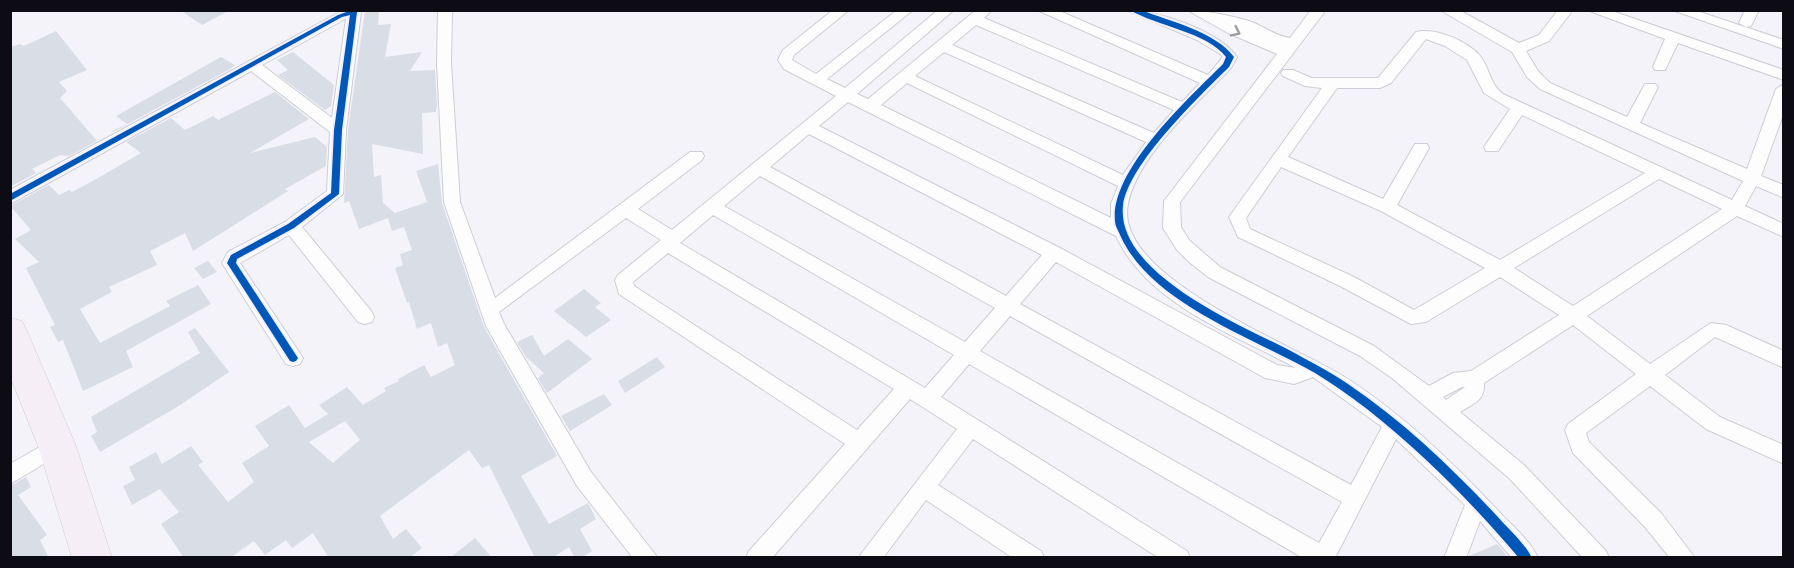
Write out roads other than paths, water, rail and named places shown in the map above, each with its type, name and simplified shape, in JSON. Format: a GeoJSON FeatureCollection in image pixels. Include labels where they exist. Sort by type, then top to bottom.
{"type":"FeatureCollection","features":[{"type":"Feature","properties":{"kind":"highway"},"geometry":{"type":"LineString","coordinates":[[10,331],[57,447],[92,558]]}},
{"type":"Feature","properties":{"kind":"street"},"geometry":{"type":"LineString","coordinates":[[445,10],[444,64],[452,202],[495,326],[584,479],[647,558]]}},
{"type":"Feature","properties":{"kind":"street"},"geometry":{"type":"LineString","coordinates":[[842,10],[788,53],[784,60],[789,66],[1124,232]]}},
{"type":"Feature","properties":{"kind":"street"},"geometry":{"type":"LineString","coordinates":[[817,80],[906,10]]}},
{"type":"Feature","properties":{"kind":"street"},"geometry":{"type":"LineString","coordinates":[[858,442],[625,289],[624,280],[947,10]]}},
{"type":"Feature","properties":{"kind":"street"},"geometry":{"type":"LineString","coordinates":[[1044,10],[1210,82]]}},
{"type":"Feature","properties":{"kind":"street"},"geometry":{"type":"LineString","coordinates":[[1133,10],[1215,44],[1228,52],[1230,57],[1226,65],[1156,140],[1125,183],[1118,222],[1127,243],[1150,274],[1172,292],[1312,366],[1345,387],[1477,500],[1527,558]]}},
{"type":"Feature","properties":{"kind":"street"},"geometry":{"type":"LineString","coordinates":[[1194,10],[1217,20],[1247,24],[1288,48]]}},
{"type":"Feature","properties":{"kind":"street"},"geometry":{"type":"LineString","coordinates":[[1319,10],[1172,201],[1172,228],[1183,245],[1214,272],[1367,351],[1429,395],[1517,472],[1598,558]]}},
{"type":"Feature","properties":{"kind":"street"},"geometry":{"type":"LineString","coordinates":[[1447,10],[1480,26],[1518,49],[1532,74],[1545,86],[1784,192]]}},
{"type":"Feature","properties":{"kind":"street"},"geometry":{"type":"LineString","coordinates":[[1518,49],[1544,38],[1566,10]]}},
{"type":"Feature","properties":{"kind":"street"},"geometry":{"type":"LineString","coordinates":[[1594,10],[1784,75]]}},
{"type":"Feature","properties":{"kind":"street"},"geometry":{"type":"LineString","coordinates":[[1679,10],[1784,45]]}},
{"type":"Feature","properties":{"kind":"street"},"geometry":{"type":"LineString","coordinates":[[1709,10],[1749,17],[1784,35]]}},
{"type":"Feature","properties":{"kind":"street"},"geometry":{"type":"LineString","coordinates":[[10,198],[340,16],[354,12],[338,130],[335,194],[291,226],[234,257],[231,263],[293,358]]}},
{"type":"Feature","properties":{"kind":"street"},"geometry":{"type":"LineString","coordinates":[[870,106],[980,15],[1185,109]]}},
{"type":"Feature","properties":{"kind":"street"},"geometry":{"type":"LineString","coordinates":[[1288,73],[1310,83],[1380,82],[1386,80],[1421,35],[1430,34],[1469,54],[1475,60],[1489,91],[1519,108],[1784,231]]}},
{"type":"Feature","properties":{"kind":"street"},"geometry":{"type":"LineString","coordinates":[[1660,67],[1673,38]]}},
{"type":"Feature","properties":{"kind":"street"},"geometry":{"type":"LineString","coordinates":[[942,46],[1156,140]]}},
{"type":"Feature","properties":{"kind":"street"},"geometry":{"type":"LineString","coordinates":[[253,65],[338,130]]}},
{"type":"Feature","properties":{"kind":"street"},"geometry":{"type":"LineString","coordinates":[[906,77],[1125,183]]}},
{"type":"Feature","properties":{"kind":"street"},"geometry":{"type":"LineString","coordinates":[[1332,84],[1237,217],[1238,224],[1244,233],[1348,282],[1406,315],[1419,317],[1657,173]]}},
{"type":"Feature","properties":{"kind":"street"},"geometry":{"type":"LineString","coordinates":[[1631,125],[1650,87]]}},
{"type":"Feature","properties":{"kind":"street"},"geometry":{"type":"LineString","coordinates":[[1429,395],[1460,379],[1474,379],[1735,209],[1752,179],[1784,89]]}},
{"type":"Feature","properties":{"kind":"street"},"geometry":{"type":"LineString","coordinates":[[1492,147],[1519,108]]}},
{"type":"Feature","properties":{"kind":"street"},"geometry":{"type":"LineString","coordinates":[[808,127],[1054,253],[1272,372],[1292,378],[1304,375],[1312,366]]}},
{"type":"Feature","properties":{"kind":"street"},"geometry":{"type":"LineString","coordinates":[[1387,207],[1421,148]]}},
{"type":"Feature","properties":{"kind":"street"},"geometry":{"type":"LineString","coordinates":[[499,305],[696,156]]}},
{"type":"Feature","properties":{"kind":"street"},"geometry":{"type":"LineString","coordinates":[[1279,160],[1387,207],[1500,268],[1574,316],[1713,423],[1784,455]]}},
{"type":"Feature","properties":{"kind":"street"},"geometry":{"type":"LineString","coordinates":[[759,168],[1355,498]]}},
{"type":"Feature","properties":{"kind":"street"},"geometry":{"type":"LineString","coordinates":[[712,207],[1323,557],[1393,426]]}},
{"type":"Feature","properties":{"kind":"street"},"geometry":{"type":"LineString","coordinates":[[625,209],[670,242],[971,426],[1179,558]]}},
{"type":"Feature","properties":{"kind":"street"},"geometry":{"type":"LineString","coordinates":[[291,226],[365,317]]}},
{"type":"Feature","properties":{"kind":"street"},"geometry":{"type":"LineString","coordinates":[[927,399],[1054,253]]}},
{"type":"Feature","properties":{"kind":"street"},"geometry":{"type":"LineString","coordinates":[[1159,310],[1172,292]]}},
{"type":"Feature","properties":{"kind":"street"},"geometry":{"type":"LineString","coordinates":[[1684,558],[1653,520],[1580,447],[1575,430],[1714,329],[1784,360]]}},
{"type":"Feature","properties":{"kind":"street"},"geometry":{"type":"LineString","coordinates":[[1446,410],[1475,393],[1474,379]]}},
{"type":"Feature","properties":{"kind":"street"},"geometry":{"type":"LineString","coordinates":[[758,558],[908,387]]}},
{"type":"Feature","properties":{"kind":"street"},"geometry":{"type":"LineString","coordinates":[[879,554],[924,487],[971,426]]}},
{"type":"Feature","properties":{"kind":"street"},"geometry":{"type":"LineString","coordinates":[[10,476],[57,447]]}},
{"type":"Feature","properties":{"kind":"street"},"geometry":{"type":"LineString","coordinates":[[924,487],[1033,558]]}},
{"type":"Feature","properties":{"kind":"street"},"geometry":{"type":"LineString","coordinates":[[1455,558],[1477,500]]}}]}
